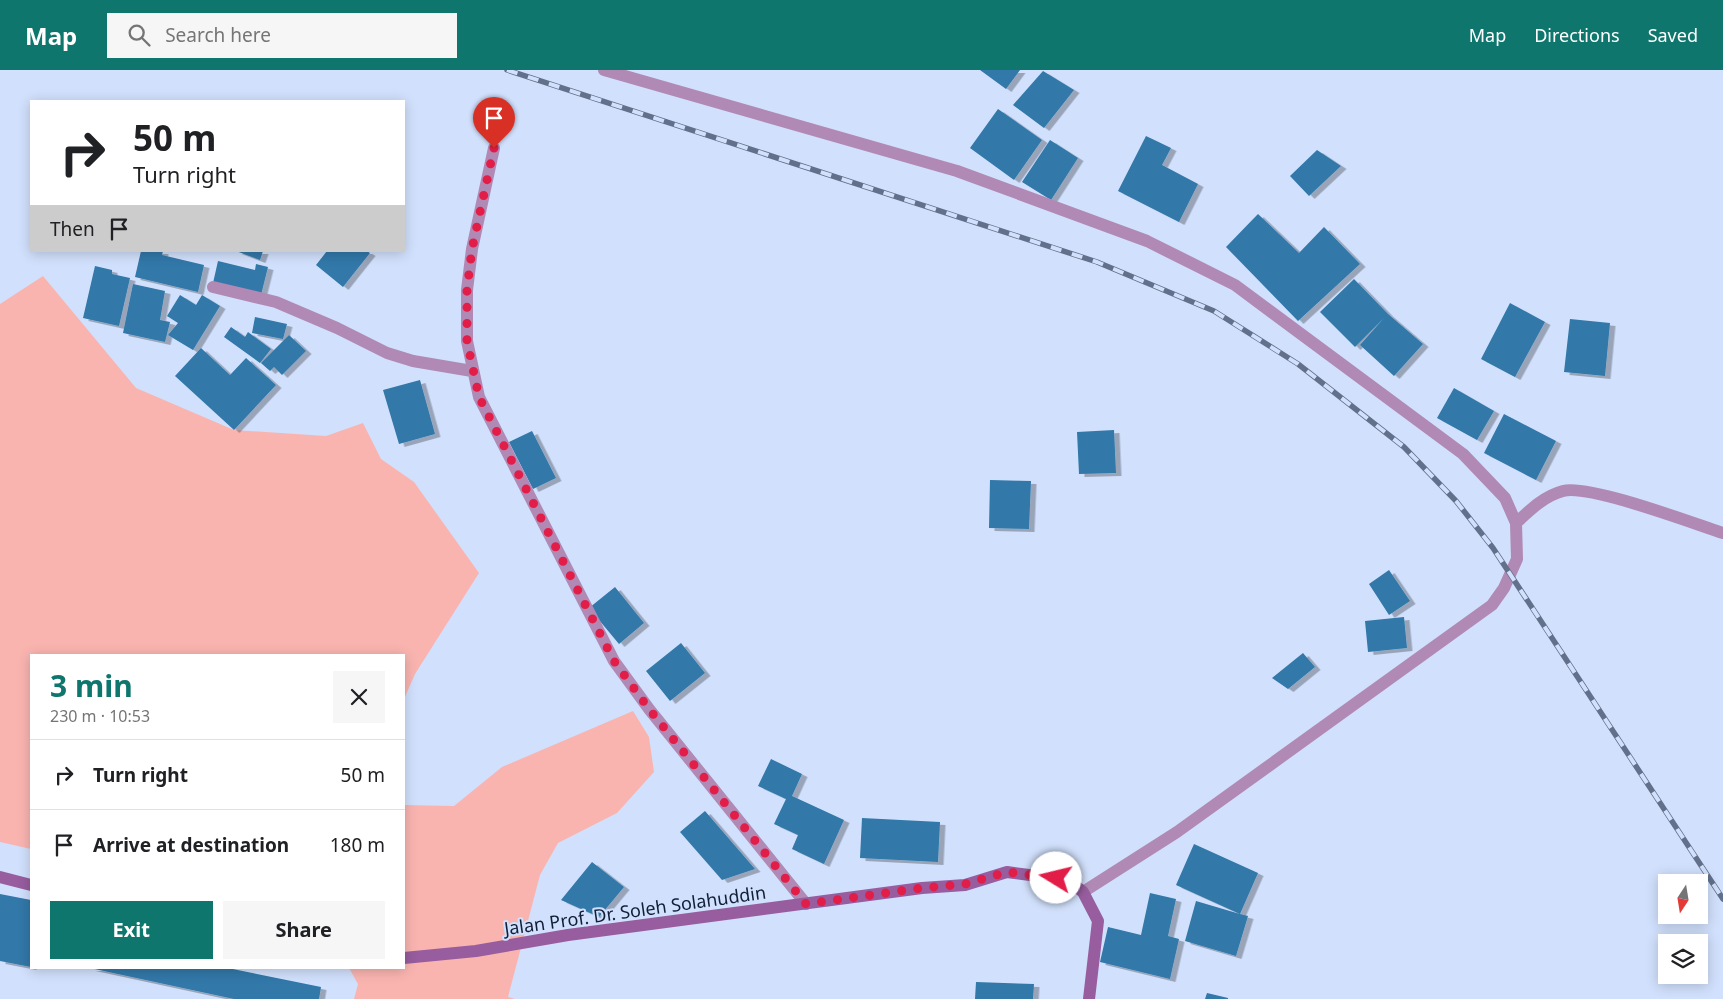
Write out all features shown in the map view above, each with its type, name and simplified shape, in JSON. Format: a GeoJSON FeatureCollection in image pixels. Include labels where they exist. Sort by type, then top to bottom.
{"type":"FeatureCollection","features":[{"type":"Feature","properties":{"kind":"street"},"geometry":{"type":"LineString","coordinates":[[604,70],[957,170],[1165,249],[1235,285],[1463,454],[1506,498],[1516,523],[1517,559],[1504,588],[1492,605],[1177,832],[1083,892],[1098,921],[1089,999]]}},
{"type":"Feature","properties":{"kind":"street"},"geometry":{"type":"LineString","coordinates":[[494,148],[472,249],[467,290],[467,341],[479,397],[614,661],[649,709],[806,904]]}},
{"type":"Feature","properties":{"kind":"street"},"geometry":{"type":"LineString","coordinates":[[213,286],[276,302],[338,328],[387,353],[412,361],[472,371]]}},
{"type":"Feature","properties":{"kind":"street"},"geometry":{"type":"LineString","coordinates":[[1516,523],[1536,504],[1551,495],[1565,490],[1610,497],[1723,533]]}},
{"type":"Feature","properties":{"kind":"street","name":"Jalan Prof. Dr. Soleh Solahuddin"},"geometry":{"type":"LineString","coordinates":[[405,958],[476,951],[568,935],[922,888],[965,884],[1007,872],[1068,880],[1083,892]]}},
{"type":"Feature","properties":{"kind":"street"},"geometry":{"type":"LineString","coordinates":[[0,877],[30,885]]}},
{"type":"Feature","properties":{"kind":"shaded area"},"geometry":{"type":"Polygon","coordinates":[[[43,276],[136,388],[234,430],[326,436],[363,423],[381,459],[414,482],[479,573],[415,674],[405,697],[405,654],[30,654],[30,849],[0,842],[0,304],[43,276]]]}},
{"type":"Feature","properties":{"kind":"shaded area"},"geometry":{"type":"Polygon","coordinates":[[[633,711],[649,737],[654,772],[617,813],[558,843],[540,875],[508,997],[515,999],[354,999],[358,984],[350,969],[405,969],[405,805],[454,806],[502,767],[633,711]]]}},
{"type":"Feature","properties":{"kind":"building"},"geometry":{"type":"Polygon","coordinates":[[[980,70],[1020,70],[1006,89],[980,70]]]}},
{"type":"Feature","properties":{"kind":"building"},"geometry":{"type":"Polygon","coordinates":[[[1043,71],[1074,90],[1044,128],[1013,105],[1043,71]]]}},
{"type":"Feature","properties":{"kind":"building"},"geometry":{"type":"Polygon","coordinates":[[[998,109],[1042,140],[1014,180],[970,148],[998,109]]]}},
{"type":"Feature","properties":{"kind":"building"},"geometry":{"type":"Polygon","coordinates":[[[1146,136],[1171,148],[1162,165],[1198,184],[1179,222],[1118,191],[1146,136]]]}},
{"type":"Feature","properties":{"kind":"building"},"geometry":{"type":"Polygon","coordinates":[[[1050,140],[1078,158],[1051,200],[1022,182],[1050,140]]]}},
{"type":"Feature","properties":{"kind":"building"},"geometry":{"type":"Polygon","coordinates":[[[1317,150],[1341,166],[1309,196],[1290,176],[1317,150]]]}},
{"type":"Feature","properties":{"kind":"building"},"geometry":{"type":"Polygon","coordinates":[[[1258,214],[1299,253],[1324,227],[1360,264],[1298,321],[1226,247],[1258,214]]]}},
{"type":"Feature","properties":{"kind":"building"},"geometry":{"type":"Polygon","coordinates":[[[141,252],[163,252],[162,255],[204,265],[198,292],[135,277],[141,252]]]}},
{"type":"Feature","properties":{"kind":"building"},"geometry":{"type":"Polygon","coordinates":[[[239,252],[263,252],[260,260],[239,252]]]}},
{"type":"Feature","properties":{"kind":"building"},"geometry":{"type":"Polygon","coordinates":[[[326,252],[370,253],[343,287],[316,265],[326,252]]]}},
{"type":"Feature","properties":{"kind":"building"},"geometry":{"type":"Polygon","coordinates":[[[218,261],[255,270],[256,264],[268,267],[261,295],[213,283],[218,261]]]}},
{"type":"Feature","properties":{"kind":"building"},"geometry":{"type":"Polygon","coordinates":[[[95,266],[112,270],[112,274],[130,278],[119,326],[83,318],[95,266]]]}},
{"type":"Feature","properties":{"kind":"building"},"geometry":{"type":"Polygon","coordinates":[[[1354,279],[1388,314],[1423,344],[1394,376],[1360,345],[1384,318],[1355,347],[1320,312],[1354,279]]]}},
{"type":"Feature","properties":{"kind":"building"},"geometry":{"type":"Polygon","coordinates":[[[133,284],[165,291],[160,320],[170,322],[165,342],[123,333],[133,284]]]}},
{"type":"Feature","properties":{"kind":"building"},"geometry":{"type":"Polygon","coordinates":[[[180,295],[196,305],[202,295],[220,306],[193,350],[168,335],[178,323],[167,316],[180,295]]]}},
{"type":"Feature","properties":{"kind":"building"},"geometry":{"type":"Polygon","coordinates":[[[1510,303],[1545,322],[1515,377],[1481,359],[1510,303]]]}},
{"type":"Feature","properties":{"kind":"building"},"geometry":{"type":"Polygon","coordinates":[[[255,317],[287,324],[283,339],[252,333],[255,317]]]}},
{"type":"Feature","properties":{"kind":"building"},"geometry":{"type":"Polygon","coordinates":[[[1570,319],[1610,323],[1605,376],[1564,372],[1570,319]]]}},
{"type":"Feature","properties":{"kind":"building"},"geometry":{"type":"Polygon","coordinates":[[[231,327],[245,337],[248,332],[271,349],[260,363],[224,337],[231,327]]]}},
{"type":"Feature","properties":{"kind":"building"},"geometry":{"type":"Polygon","coordinates":[[[289,335],[306,351],[282,375],[274,367],[270,371],[261,363],[289,335]]]}},
{"type":"Feature","properties":{"kind":"building"},"geometry":{"type":"Polygon","coordinates":[[[201,348],[230,375],[246,358],[276,385],[234,430],[175,376],[201,348]]]}},
{"type":"Feature","properties":{"kind":"building"},"geometry":{"type":"Polygon","coordinates":[[[420,380],[435,434],[399,444],[383,390],[420,380]]]}},
{"type":"Feature","properties":{"kind":"building"},"geometry":{"type":"Polygon","coordinates":[[[1454,388],[1494,411],[1477,440],[1437,418],[1454,388]]]}},
{"type":"Feature","properties":{"kind":"building"},"geometry":{"type":"Polygon","coordinates":[[[1504,414],[1556,441],[1536,480],[1484,453],[1504,414]]]}},
{"type":"Feature","properties":{"kind":"building"},"geometry":{"type":"Polygon","coordinates":[[[1114,430],[1116,473],[1079,474],[1077,432],[1114,430]]]}},
{"type":"Feature","properties":{"kind":"building"},"geometry":{"type":"Polygon","coordinates":[[[532,431],[556,478],[533,489],[509,442],[532,431]]]}},
{"type":"Feature","properties":{"kind":"building"},"geometry":{"type":"Polygon","coordinates":[[[990,480],[1031,481],[1029,529],[989,528],[990,480]]]}},
{"type":"Feature","properties":{"kind":"building"},"geometry":{"type":"Polygon","coordinates":[[[1389,570],[1410,601],[1389,615],[1369,584],[1389,570]]]}},
{"type":"Feature","properties":{"kind":"building"},"geometry":{"type":"Polygon","coordinates":[[[615,587],[644,623],[619,644],[589,608],[615,587]]]}},
{"type":"Feature","properties":{"kind":"building"},"geometry":{"type":"Polygon","coordinates":[[[1404,617],[1407,648],[1368,652],[1365,621],[1404,617]]]}},
{"type":"Feature","properties":{"kind":"building"},"geometry":{"type":"Polygon","coordinates":[[[681,643],[705,673],[670,701],[646,671],[681,643]]]}},
{"type":"Feature","properties":{"kind":"building"},"geometry":{"type":"Polygon","coordinates":[[[1303,653],[1315,667],[1288,689],[1272,678],[1303,653]]]}},
{"type":"Feature","properties":{"kind":"building"},"geometry":{"type":"Polygon","coordinates":[[[771,759],[802,774],[792,796],[844,820],[824,864],[792,849],[798,835],[774,824],[786,799],[758,786],[771,759]]]}},
{"type":"Feature","properties":{"kind":"building"},"geometry":{"type":"Polygon","coordinates":[[[705,811],[755,869],[722,880],[680,832],[705,811]]]}},
{"type":"Feature","properties":{"kind":"building"},"geometry":{"type":"Polygon","coordinates":[[[862,818],[940,822],[938,862],[860,858],[862,818]]]}},
{"type":"Feature","properties":{"kind":"building"},"geometry":{"type":"Polygon","coordinates":[[[1194,844],[1258,873],[1240,914],[1176,885],[1194,844]]]}},
{"type":"Feature","properties":{"kind":"building"},"geometry":{"type":"Polygon","coordinates":[[[592,862],[624,887],[599,917],[561,900],[592,862]]]}},
{"type":"Feature","properties":{"kind":"building"},"geometry":{"type":"Polygon","coordinates":[[[1150,893],[1176,899],[1168,936],[1179,939],[1170,979],[1100,962],[1108,927],[1141,935],[1150,893]]]}},
{"type":"Feature","properties":{"kind":"building"},"geometry":{"type":"Polygon","coordinates":[[[0,894],[30,900],[30,967],[0,961],[0,894]]]}},
{"type":"Feature","properties":{"kind":"building"},"geometry":{"type":"Polygon","coordinates":[[[1196,901],[1248,916],[1236,956],[1185,941],[1196,901]]]}},
{"type":"Feature","properties":{"kind":"building"},"geometry":{"type":"Polygon","coordinates":[[[95,969],[233,969],[321,987],[319,999],[234,999],[95,969]]]}},
{"type":"Feature","properties":{"kind":"building"},"geometry":{"type":"Polygon","coordinates":[[[976,982],[1034,984],[1033,999],[975,999],[976,982]]]}},
{"type":"Feature","properties":{"kind":"building"},"geometry":{"type":"Polygon","coordinates":[[[1207,993],[1228,998],[1228,999],[1205,999],[1207,993]]]}},
{"type":"Feature","properties":{"kind":"railway"},"geometry":{"type":"LineString","coordinates":[[507,70],[1097,262],[1214,311],[1298,364],[1404,447],[1456,501],[1493,548],[1723,899]]}},
{"type":"Feature","properties":{"kind":"route"},"geometry":{"type":"LineString","coordinates":[[494,148],[472,249],[467,290],[467,341],[479,397],[614,661],[649,709],[806,904],[965,884],[1007,872],[1056,878]]}}]}
